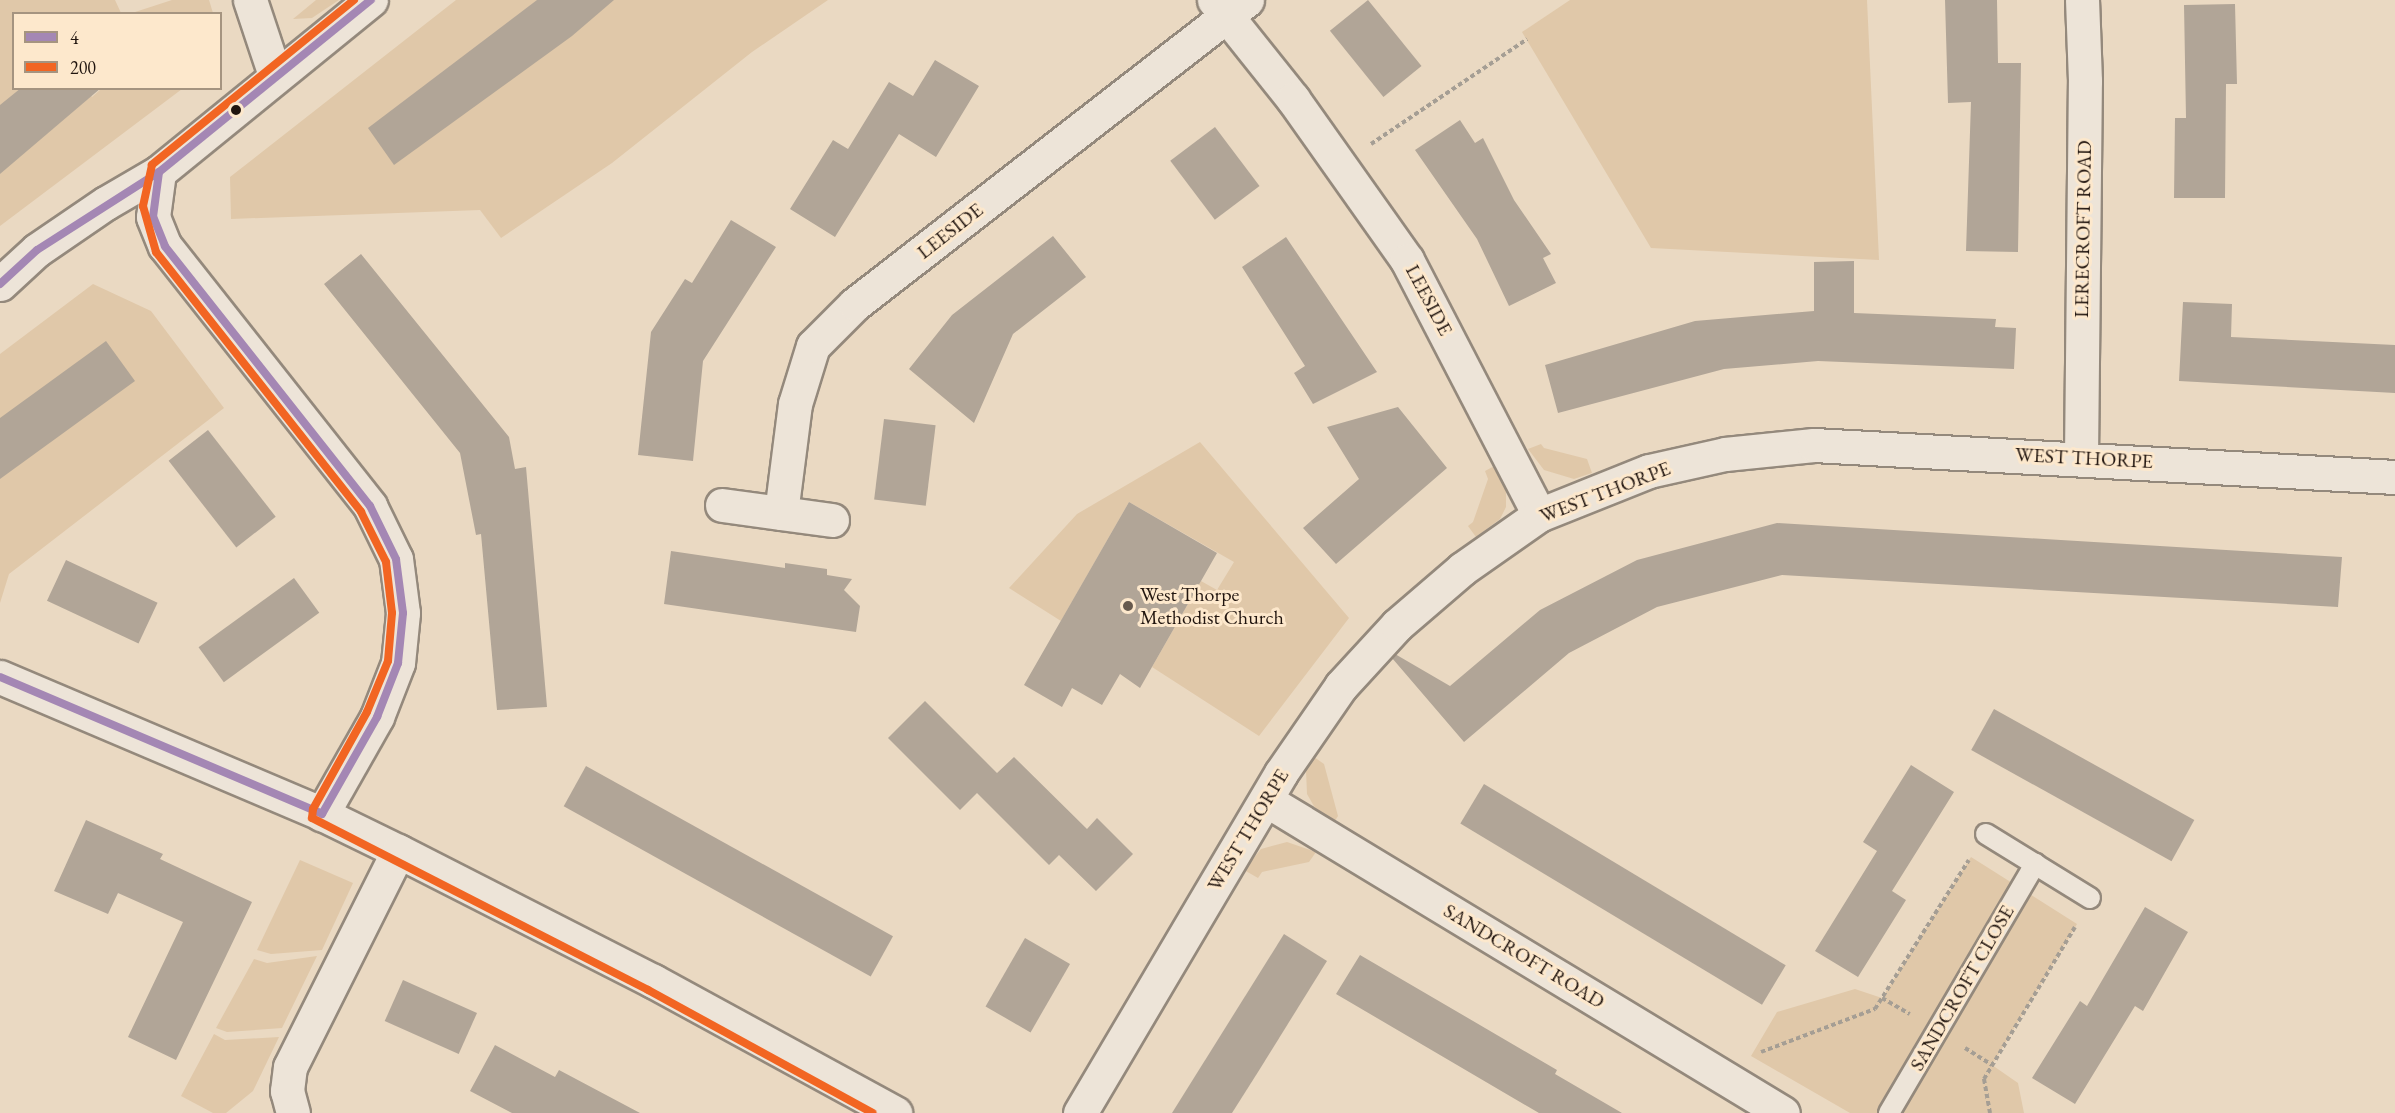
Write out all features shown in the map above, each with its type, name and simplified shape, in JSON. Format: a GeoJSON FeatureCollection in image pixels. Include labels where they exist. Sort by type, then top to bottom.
{"type":"FeatureCollection","features":[{"type":"Feature","properties":{"kind":"street"},"geometry":{"type":"LineString","coordinates":[[250,0],[275,75]]}},
{"type":"Feature","properties":{"kind":"street"},"geometry":{"type":"LineString","coordinates":[[0,284],[47,243],[159,172],[275,75],[371,0]]}},
{"type":"Feature","properties":{"kind":"street","name":"LERECROFT ROAD"},"geometry":{"type":"LineString","coordinates":[[2081,457],[2085,81],[2082,0]]}},
{"type":"Feature","properties":{"kind":"street","name":"LEESIDE"},"geometry":{"type":"LineString","coordinates":[[782,513],[795,404],[813,346],[855,304],[1229,5],[1407,260],[1539,515]]}},
{"type":"Feature","properties":{"kind":"street"},"geometry":{"type":"LineString","coordinates":[[159,172],[153,218],[165,246],[370,506],[396,559],[403,613],[398,663],[377,717],[321,814]]}},
{"type":"Feature","properties":{"kind":"street","name":"WEST THORPE"},"geometry":{"type":"LineString","coordinates":[[1080,1113],[1266,800],[1341,686],[1397,625],[1462,569],[1539,515],[1649,471],[1725,454],[1815,445],[2081,457],[2395,477]]}},
{"type":"Feature","properties":{"kind":"street"},"geometry":{"type":"LineString","coordinates":[[722,505],[832,520]]}},
{"type":"Feature","properties":{"kind":"street"},"geometry":{"type":"LineString","coordinates":[[0,677],[321,814],[398,851],[653,981],[895,1113]]}},
{"type":"Feature","properties":{"kind":"street","name":"SANDCROFT ROAD"},"geometry":{"type":"LineString","coordinates":[[1266,800],[1783,1113]]}},
{"type":"Feature","properties":{"kind":"street"},"geometry":{"type":"LineString","coordinates":[[293,1113],[287,1091],[290,1067],[398,851]]}},
{"type":"Feature","properties":{"kind":"lane"},"geometry":{"type":"LineString","coordinates":[[1986,834],[2090,898]]}},
{"type":"Feature","properties":{"kind":"lane","name":"SANDCROFT CLOSE"},"geometry":{"type":"LineString","coordinates":[[1889,1113],[2035,864]]}},
{"type":"Feature","properties":{"kind":"path"},"geometry":{"type":"LineString","coordinates":[[1339,165],[1527,39]]}},
{"type":"Feature","properties":{"kind":"path"},"geometry":{"type":"LineString","coordinates":[[1712,1070],[1875,1009],[1986,834]]}},
{"type":"Feature","properties":{"kind":"path"},"geometry":{"type":"LineString","coordinates":[[1990,1113],[1984,1079],[2090,898]]}},
{"type":"Feature","properties":{"kind":"shaded area"},"geometry":{"type":"Polygon","coordinates":[[[0,0],[115,0],[121,12],[12,12],[12,90],[86,90],[92,97],[100,90],[181,90],[0,226],[0,0]]]}},
{"type":"Feature","properties":{"kind":"shaded area"},"geometry":{"type":"Polygon","coordinates":[[[172,0],[209,0],[213,12],[135,12],[172,0]]]}},
{"type":"Feature","properties":{"kind":"shaded area"},"geometry":{"type":"Polygon","coordinates":[[[316,0],[339,0],[312,18],[293,19],[316,0]]]}},
{"type":"Feature","properties":{"kind":"shaded area"},"geometry":{"type":"Polygon","coordinates":[[[456,0],[828,0],[752,52],[612,163],[501,238],[480,210],[231,219],[230,177],[456,0]]]}},
{"type":"Feature","properties":{"kind":"shaded area"},"geometry":{"type":"Polygon","coordinates":[[[1570,0],[1867,0],[1879,260],[1651,248],[1522,32],[1570,0]]]}},
{"type":"Feature","properties":{"kind":"shaded area"},"geometry":{"type":"Polygon","coordinates":[[[93,284],[151,311],[224,408],[9,574],[0,603],[0,354],[93,284]]]}},
{"type":"Feature","properties":{"kind":"shaded area"},"geometry":{"type":"Polygon","coordinates":[[[1200,442],[1349,618],[1259,736],[1152,667],[1201,581],[1217,590],[1234,562],[1129,502],[1061,621],[1009,588],[1077,514],[1200,442]]]}},
{"type":"Feature","properties":{"kind":"shaded area"},"geometry":{"type":"Polygon","coordinates":[[[1541,444],[1544,448],[1587,459],[1592,473],[1574,479],[1544,470],[1528,449],[1541,444]]]}},
{"type":"Feature","properties":{"kind":"shaded area"},"geometry":{"type":"Polygon","coordinates":[[[1498,464],[1506,481],[1506,507],[1500,519],[1476,537],[1468,526],[1473,522],[1488,479],[1485,471],[1498,464]]]}},
{"type":"Feature","properties":{"kind":"shaded area"},"geometry":{"type":"Polygon","coordinates":[[[1314,757],[1324,764],[1338,816],[1333,824],[1319,815],[1307,794],[1306,770],[1314,757]]]}},
{"type":"Feature","properties":{"kind":"shaded area"},"geometry":{"type":"Polygon","coordinates":[[[1287,842],[1316,852],[1309,862],[1262,872],[1258,878],[1244,870],[1261,849],[1287,842]]]}},
{"type":"Feature","properties":{"kind":"shaded area"},"geometry":{"type":"Polygon","coordinates":[[[1971,857],[2077,924],[1992,1065],[2018,1083],[2024,1113],[1850,1113],[1751,1056],[1777,1012],[1855,989],[1882,998],[1971,857]]]}},
{"type":"Feature","properties":{"kind":"shaded area"},"geometry":{"type":"Polygon","coordinates":[[[300,860],[353,883],[322,950],[271,954],[257,950],[300,860]]]}},
{"type":"Feature","properties":{"kind":"shaded area"},"geometry":{"type":"Polygon","coordinates":[[[317,956],[282,1028],[227,1032],[216,1028],[254,959],[267,963],[317,956]]]}},
{"type":"Feature","properties":{"kind":"shaded area"},"geometry":{"type":"Polygon","coordinates":[[[214,1034],[225,1040],[279,1037],[253,1091],[226,1113],[213,1113],[181,1096],[214,1034]]]}},
{"type":"Feature","properties":{"kind":"building"},"geometry":{"type":"Polygon","coordinates":[[[537,0],[614,0],[572,36],[394,165],[368,128],[537,0]]]}},
{"type":"Feature","properties":{"kind":"building"},"geometry":{"type":"Polygon","coordinates":[[[1368,0],[1421,66],[1383,97],[1330,31],[1368,0]]]}},
{"type":"Feature","properties":{"kind":"building"},"geometry":{"type":"Polygon","coordinates":[[[1945,0],[1997,0],[1998,63],[2021,63],[2018,252],[1966,251],[1971,102],[1948,103],[1945,0]]]}},
{"type":"Feature","properties":{"kind":"building"},"geometry":{"type":"Polygon","coordinates":[[[2235,4],[2237,84],[2226,84],[2225,198],[2174,198],[2175,118],[2186,118],[2184,5],[2235,4]]]}},
{"type":"Feature","properties":{"kind":"building"},"geometry":{"type":"Polygon","coordinates":[[[935,60],[979,86],[936,157],[899,134],[835,237],[790,209],[833,140],[848,149],[889,82],[913,96],[935,60]]]}},
{"type":"Feature","properties":{"kind":"building"},"geometry":{"type":"Polygon","coordinates":[[[19,90],[99,90],[0,174],[0,105],[19,90]]]}},
{"type":"Feature","properties":{"kind":"building"},"geometry":{"type":"Polygon","coordinates":[[[1460,120],[1475,143],[1483,138],[1514,200],[1551,254],[1543,258],[1556,283],[1509,306],[1477,239],[1415,150],[1460,120]]]}},
{"type":"Feature","properties":{"kind":"building"},"geometry":{"type":"Polygon","coordinates":[[[1215,127],[1260,186],[1215,220],[1170,161],[1215,127]]]}},
{"type":"Feature","properties":{"kind":"building"},"geometry":{"type":"Polygon","coordinates":[[[731,220],[776,247],[703,361],[693,461],[638,455],[651,332],[685,279],[692,283],[731,220]]]}},
{"type":"Feature","properties":{"kind":"building"},"geometry":{"type":"Polygon","coordinates":[[[1053,236],[1086,277],[1013,334],[974,423],[909,369],[952,315],[1053,236]]]}},
{"type":"Feature","properties":{"kind":"building"},"geometry":{"type":"Polygon","coordinates":[[[1286,237],[1377,372],[1313,404],[1294,373],[1305,366],[1242,267],[1286,237]]]}},
{"type":"Feature","properties":{"kind":"building"},"geometry":{"type":"Polygon","coordinates":[[[361,254],[509,437],[515,469],[526,467],[547,707],[497,710],[481,534],[476,535],[460,453],[324,284],[361,254]]]}},
{"type":"Feature","properties":{"kind":"building"},"geometry":{"type":"Polygon","coordinates":[[[1854,261],[1854,313],[1996,319],[1995,327],[2016,328],[2014,369],[1818,361],[1724,369],[1558,413],[1545,365],[1695,321],[1814,311],[1814,262],[1854,261]]]}},
{"type":"Feature","properties":{"kind":"building"},"geometry":{"type":"Polygon","coordinates":[[[2183,302],[2232,304],[2231,337],[2395,345],[2395,393],[2179,381],[2183,302]]]}},
{"type":"Feature","properties":{"kind":"building"},"geometry":{"type":"Polygon","coordinates":[[[106,341],[135,381],[0,479],[0,418],[106,341]]]}},
{"type":"Feature","properties":{"kind":"building"},"geometry":{"type":"Polygon","coordinates":[[[1398,407],[1447,468],[1336,564],[1303,528],[1359,479],[1327,427],[1398,407]]]}},
{"type":"Feature","properties":{"kind":"building"},"geometry":{"type":"Polygon","coordinates":[[[884,419],[936,425],[926,506],[874,499],[884,419]]]}},
{"type":"Feature","properties":{"kind":"building"},"geometry":{"type":"Polygon","coordinates":[[[208,430],[276,517],[236,547],[169,461],[208,430]]]}},
{"type":"Feature","properties":{"kind":"building","name":"West Thorpe Methodist Church"},"geometry":{"type":"Polygon","coordinates":[[[1129,502],[1217,553],[1140,688],[1120,674],[1102,705],[1072,688],[1062,707],[1024,685],[1129,502]]]}},
{"type":"Feature","properties":{"kind":"building"},"geometry":{"type":"Polygon","coordinates":[[[1777,523],[2342,557],[2338,607],[1782,575],[1657,607],[1569,653],[1464,742],[1392,658],[1395,654],[1450,686],[1540,610],[1637,560],[1777,523]]]}},
{"type":"Feature","properties":{"kind":"building"},"geometry":{"type":"Polygon","coordinates":[[[671,551],[785,568],[785,563],[827,569],[827,575],[852,579],[844,590],[860,606],[856,632],[664,604],[671,551]]]}},
{"type":"Feature","properties":{"kind":"building"},"geometry":{"type":"Polygon","coordinates":[[[66,560],[158,603],[139,643],[47,601],[66,560]]]}},
{"type":"Feature","properties":{"kind":"building"},"geometry":{"type":"Polygon","coordinates":[[[294,578],[319,613],[224,682],[199,647],[294,578]]]}},
{"type":"Feature","properties":{"kind":"building"},"geometry":{"type":"Polygon","coordinates":[[[925,701],[997,773],[1014,757],[1087,829],[1097,818],[1133,854],[1096,891],[1059,855],[1049,865],[977,793],[960,810],[888,738],[925,701]]]}},
{"type":"Feature","properties":{"kind":"building"},"geometry":{"type":"Polygon","coordinates":[[[1994,709],[2194,820],[2172,861],[1971,750],[1994,709]]]}},
{"type":"Feature","properties":{"kind":"building"},"geometry":{"type":"Polygon","coordinates":[[[1911,765],[1954,792],[1892,891],[1906,900],[1858,977],[1815,951],[1877,851],[1863,842],[1911,765]]]}},
{"type":"Feature","properties":{"kind":"building"},"geometry":{"type":"Polygon","coordinates":[[[586,766],[893,936],[871,976],[564,806],[586,766]]]}},
{"type":"Feature","properties":{"kind":"building"},"geometry":{"type":"Polygon","coordinates":[[[1484,784],[1786,965],[1762,1005],[1460,823],[1484,784]]]}},
{"type":"Feature","properties":{"kind":"building"},"geometry":{"type":"Polygon","coordinates":[[[86,820],[163,854],[160,859],[252,902],[176,1060],[128,1037],[183,922],[118,893],[108,914],[54,891],[86,820]]]}},
{"type":"Feature","properties":{"kind":"building"},"geometry":{"type":"Polygon","coordinates":[[[2145,907],[2188,932],[2143,1011],[2135,1006],[2075,1104],[2032,1078],[2080,1001],[2087,1006],[2145,907]]]}},
{"type":"Feature","properties":{"kind":"building"},"geometry":{"type":"Polygon","coordinates":[[[1284,934],[1327,961],[1258,1072],[1232,1113],[1172,1113],[1284,934]]]}},
{"type":"Feature","properties":{"kind":"building"},"geometry":{"type":"Polygon","coordinates":[[[1025,938],[1070,964],[1031,1032],[986,1006],[1025,938]]]}},
{"type":"Feature","properties":{"kind":"building"},"geometry":{"type":"Polygon","coordinates":[[[1360,955],[1557,1070],[1555,1074],[1622,1113],[1539,1113],[1336,994],[1360,955]]]}},
{"type":"Feature","properties":{"kind":"building"},"geometry":{"type":"Polygon","coordinates":[[[403,980],[477,1013],[459,1054],[385,1021],[403,980]]]}},
{"type":"Feature","properties":{"kind":"building"},"geometry":{"type":"Polygon","coordinates":[[[495,1045],[555,1077],[559,1070],[640,1113],[512,1113],[470,1091],[495,1045]]]}},
{"type":"Feature","properties":{"kind":"transit line","name":"200"},"geometry":{"type":"LineString","coordinates":[[354,0],[152,165],[143,206],[156,252],[361,512],[386,562],[392,613],[388,661],[367,712],[313,809],[312,818],[648,990],[873,1113]]}},
{"type":"Feature","properties":{"kind":"transit line","name":"4"},"geometry":{"type":"LineString","coordinates":[[0,284],[37,250],[159,172],[371,0]]}},
{"type":"Feature","properties":{"kind":"transit line","name":"4"},"geometry":{"type":"LineString","coordinates":[[0,677],[322,814],[377,717],[398,663],[403,613],[396,559],[370,506],[165,246],[153,217],[159,172]]}},
{"type":"Feature","properties":{"kind":"place","name":"West Thorpe Methodist Church"},"geometry":{"type":"Point","coordinates":[1128,606]}}]}
